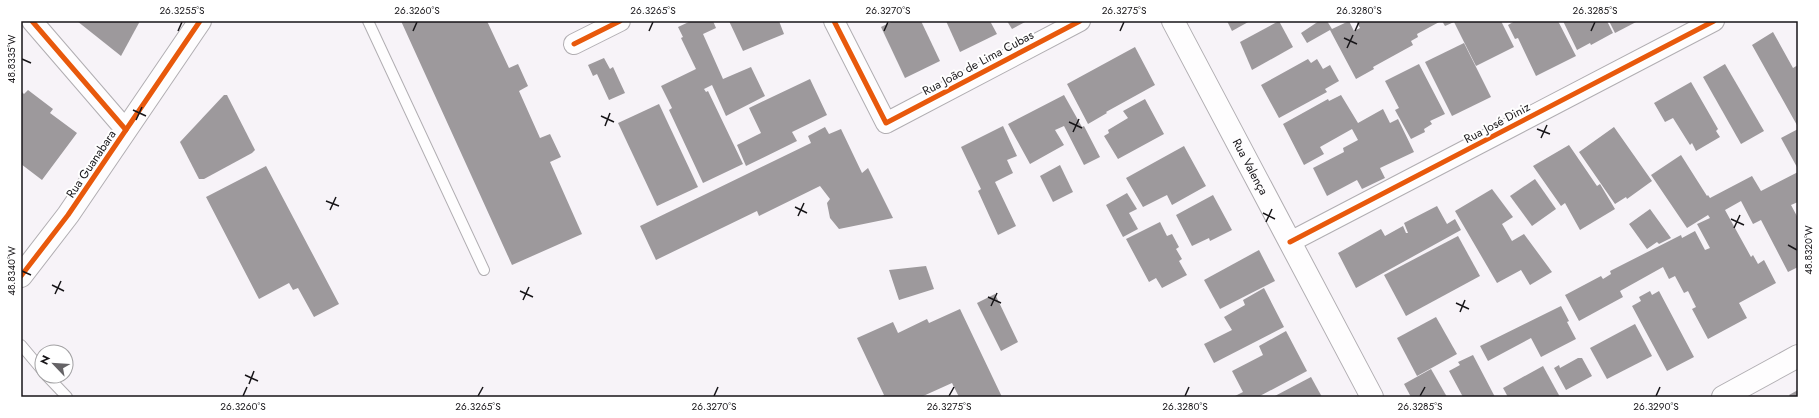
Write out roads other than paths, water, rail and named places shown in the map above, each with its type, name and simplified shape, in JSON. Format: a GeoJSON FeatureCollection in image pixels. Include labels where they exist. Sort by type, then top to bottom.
{"type":"FeatureCollection","features":[{"type":"Feature","properties":{"kind":"main road","name":"Rua Guanabara"},"geometry":{"type":"LineString","coordinates":[[21,276],[68,215],[200,21]]}},
{"type":"Feature","properties":{"kind":"main road","name":"Rua Valença"},"geometry":{"type":"LineString","coordinates":[[1173,21],[1372,397]]}},
{"type":"Feature","properties":{"kind":"main road"},"geometry":{"type":"LineString","coordinates":[[1723,397],[1798,356]]}},
{"type":"Feature","properties":{"kind":"street"},"geometry":{"type":"LineString","coordinates":[[32,21],[126,130]]}},
{"type":"Feature","properties":{"kind":"street"},"geometry":{"type":"LineString","coordinates":[[574,44],[620,21]]}},
{"type":"Feature","properties":{"kind":"street","name":"Rua João de Lima Cubas"},"geometry":{"type":"LineString","coordinates":[[834,21],[886,123],[1080,21]]}},
{"type":"Feature","properties":{"kind":"street","name":"Rua José Diniz"},"geometry":{"type":"LineString","coordinates":[[1290,242],[1714,21]]}},
{"type":"Feature","properties":{"kind":"lane"},"geometry":{"type":"LineString","coordinates":[[368,21],[484,270]]}},
{"type":"Feature","properties":{"kind":"lane"},"geometry":{"type":"LineString","coordinates":[[21,345],[34,360]]}},
{"type":"Feature","properties":{"kind":"lane"},"geometry":{"type":"LineString","coordinates":[[55,384],[67,397]]}}]}
